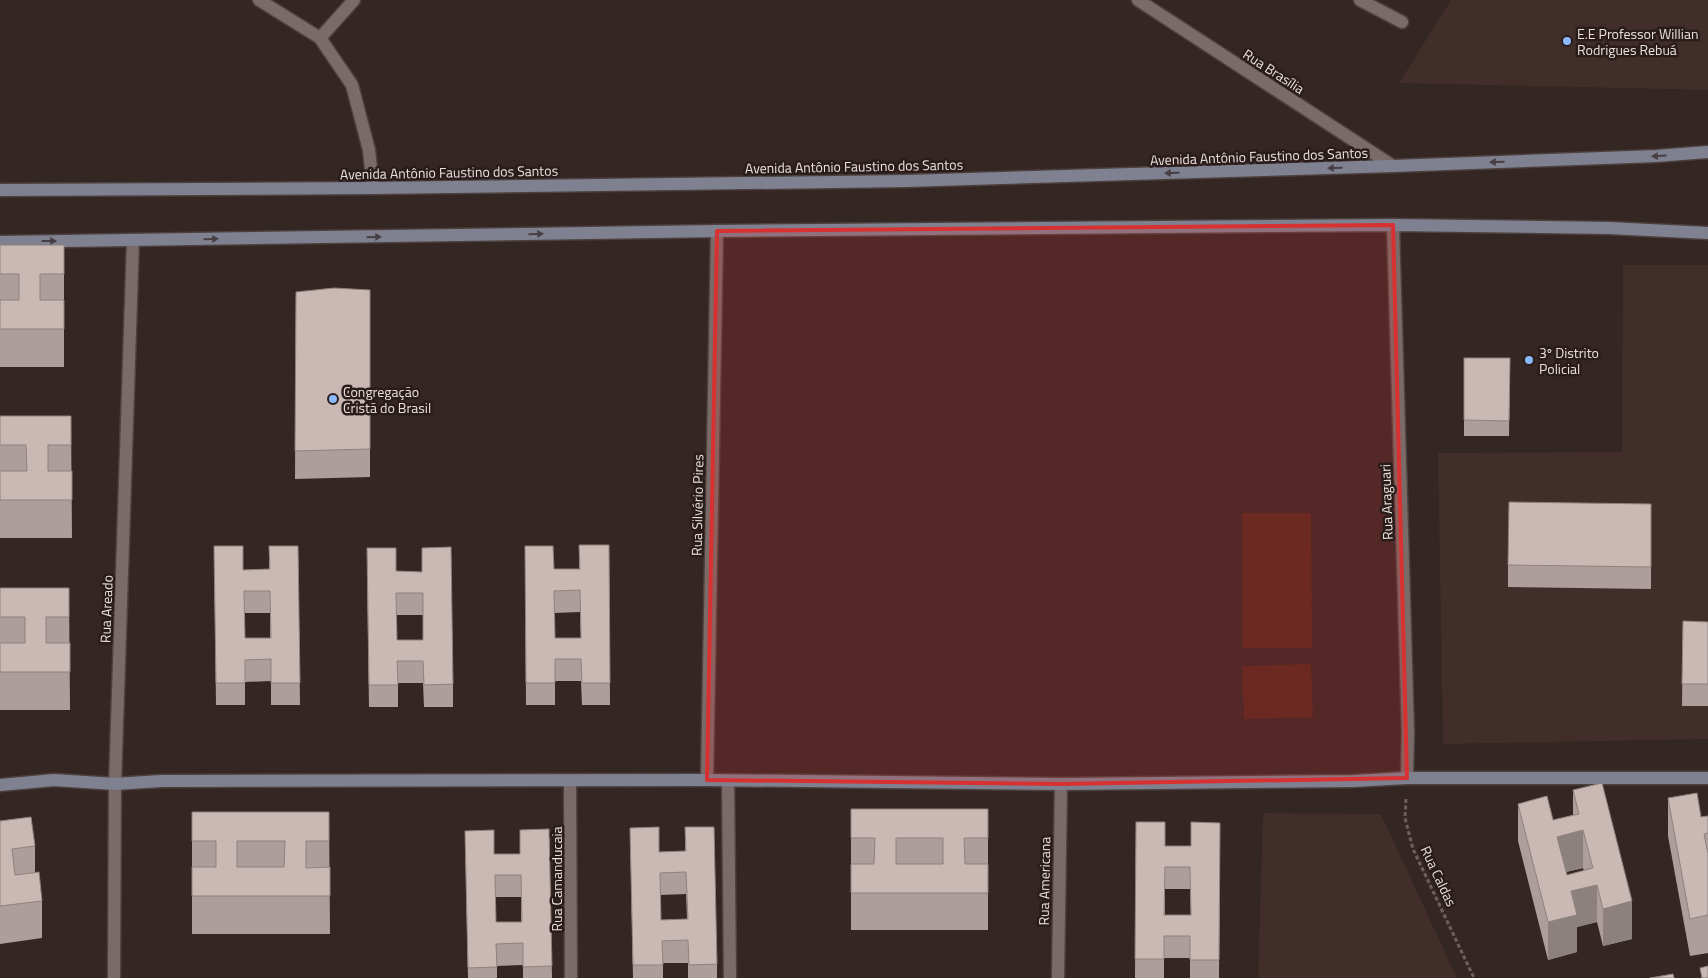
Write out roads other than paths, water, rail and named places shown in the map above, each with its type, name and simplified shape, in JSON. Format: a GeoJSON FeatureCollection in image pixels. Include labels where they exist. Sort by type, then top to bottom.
{"type":"FeatureCollection","features":[{"type":"Feature","properties":{"kind":"main road","name":"Avenida Antônio Faustino dos Santos"},"geometry":{"type":"LineString","coordinates":[[0,190],[373,188],[906,181],[1394,166],[1656,156],[1708,152]]}},
{"type":"Feature","properties":{"kind":"main road"},"geometry":{"type":"LineString","coordinates":[[0,242],[717,231],[1393,225],[1609,228],[1708,233]]}},
{"type":"Feature","properties":{"kind":"main road"},"geometry":{"type":"LineString","coordinates":[[0,785],[54,780],[115,784],[161,781],[707,780],[1061,784],[1353,781],[1407,778],[1708,778]]}},
{"type":"Feature","properties":{"kind":"street"},"geometry":{"type":"LineString","coordinates":[[259,0],[320,38],[352,85],[369,150],[373,188]]}},
{"type":"Feature","properties":{"kind":"street"},"geometry":{"type":"LineString","coordinates":[[320,38],[354,0]]}},
{"type":"Feature","properties":{"kind":"street","name":"Rua Brasília"},"geometry":{"type":"LineString","coordinates":[[1138,0],[1394,166]]}},
{"type":"Feature","properties":{"kind":"street"},"geometry":{"type":"LineString","coordinates":[[1360,0],[1402,22]]}},
{"type":"Feature","properties":{"kind":"street","name":"Rua Araguari"},"geometry":{"type":"LineString","coordinates":[[1393,225],[1408,732],[1407,778]]}},
{"type":"Feature","properties":{"kind":"street","name":"Rua Silvério Pires"},"geometry":{"type":"LineString","coordinates":[[707,780],[717,231]]}},
{"type":"Feature","properties":{"kind":"street","name":"Rua Areado"},"geometry":{"type":"LineString","coordinates":[[114,978],[115,784],[133,240]]}},
{"type":"Feature","properties":{"kind":"street","name":"Rua Camanducaia"},"geometry":{"type":"LineString","coordinates":[[570,780],[571,978]]}},
{"type":"Feature","properties":{"kind":"street"},"geometry":{"type":"LineString","coordinates":[[728,781],[730,978]]}},
{"type":"Feature","properties":{"kind":"street","name":"Rua Americana"},"geometry":{"type":"LineString","coordinates":[[1058,978],[1061,784]]}},
{"type":"Feature","properties":{"kind":"place","name":"E.E Professor Willian Rodrigues Rebuá"},"geometry":{"type":"Point","coordinates":[1567,41]}},
{"type":"Feature","properties":{"kind":"place","name":"3º Distrito Policial"},"geometry":{"type":"Point","coordinates":[1529,360]}},
{"type":"Feature","properties":{"kind":"place","name":"Congregação Cristã do Brasil"},"geometry":{"type":"Point","coordinates":[333,399]}}]}
